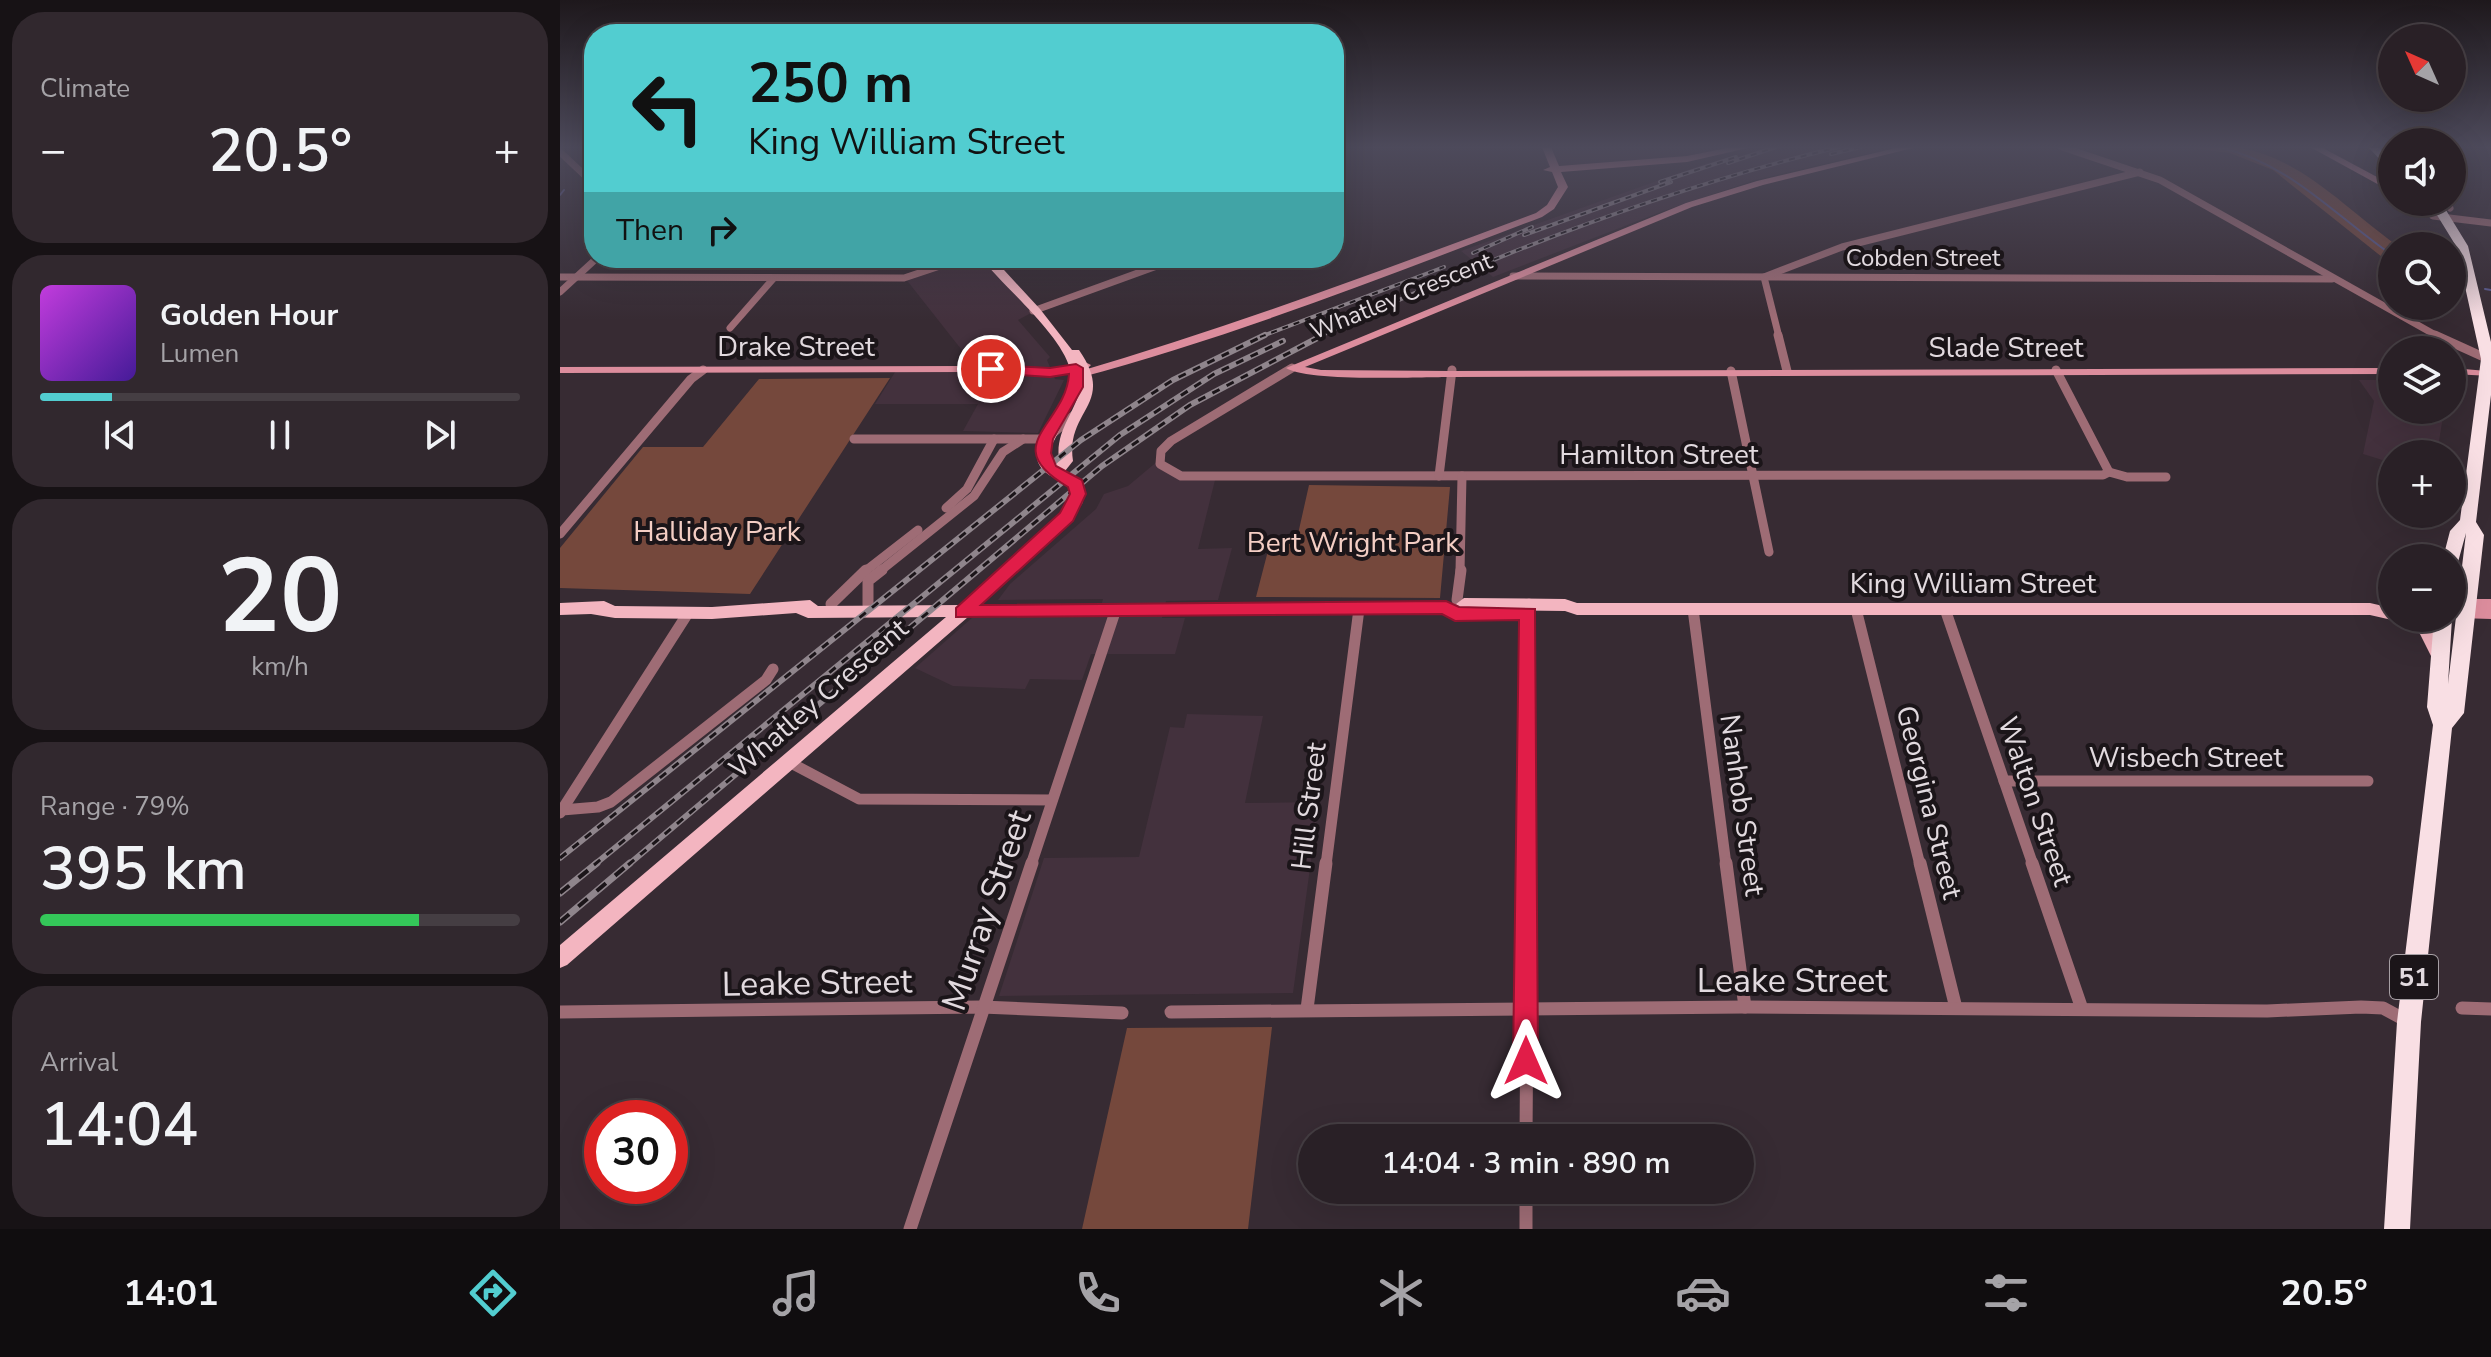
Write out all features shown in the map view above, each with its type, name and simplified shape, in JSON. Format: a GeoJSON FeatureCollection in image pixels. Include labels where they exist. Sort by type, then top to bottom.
{"type":"FeatureCollection","features":[{"type":"Feature","properties":{"kind":"highway","name":"51"},"geometry":{"type":"LineString","coordinates":[[2466,274],[2488,368],[2468,522],[2476,535],[2466,579]]}},
{"type":"Feature","properties":{"kind":"highway","name":"51"},"geometry":{"type":"LineString","coordinates":[[2455,544],[2458,531],[2468,522]]}},
{"type":"Feature","properties":{"kind":"highway","name":"51"},"geometry":{"type":"LineString","coordinates":[[2397,1229],[2409,1022],[2443,725],[2437,707],[2442,632]]}},
{"type":"Feature","properties":{"kind":"highway","name":"51"},"geometry":{"type":"LineString","coordinates":[[2443,725],[2454,713],[2458,632]]}},
{"type":"Feature","properties":{"kind":"main road"},"geometry":{"type":"LineString","coordinates":[[996,268],[1081,370],[1079,411],[1065,438],[1062,449],[1066,461],[1058,471]]}},
{"type":"Feature","properties":{"kind":"main road"},"geometry":{"type":"LineString","coordinates":[[1046,439],[1081,370]]}},
{"type":"Feature","properties":{"kind":"main road","name":"Whatley Crescent"},"geometry":{"type":"LineString","coordinates":[[560,958],[967,608],[1067,517],[1078,494],[1076,484],[1058,471],[1049,469],[1044,460],[1046,439]]}},
{"type":"Feature","properties":{"kind":"main road","name":"King William Street"},"geometry":{"type":"LineString","coordinates":[[2370,609],[2378,603]]}},
{"type":"Feature","properties":{"kind":"main road"},"geometry":{"type":"LineString","coordinates":[[560,609],[642,605],[800,608],[831,604],[967,608]]}},
{"type":"Feature","properties":{"kind":"main road","name":"King William Street"},"geometry":{"type":"LineString","coordinates":[[967,608],[1096,604],[1116,609]]}},
{"type":"Feature","properties":{"kind":"main road","name":"King William Street"},"geometry":{"type":"LineString","coordinates":[[967,608],[993,612],[1457,606],[1529,608],[1568,614],[1577,609],[2378,611]]}},
{"type":"Feature","properties":{"kind":"main road"},"geometry":{"type":"LineString","coordinates":[[596,609],[688,613],[738,608]]}},
{"type":"Feature","properties":{"kind":"main road"},"geometry":{"type":"LineString","coordinates":[[800,608],[808,612],[967,608]]}},
{"type":"Feature","properties":{"kind":"main road"},"geometry":{"type":"LineString","coordinates":[[2427,632],[2440,657]]}},
{"type":"Feature","properties":{"kind":"street","name":"Drake Street"},"geometry":{"type":"LineString","coordinates":[[560,371],[1081,370],[1178,346],[1516,226],[1546,211],[1551,204]]}},
{"type":"Feature","properties":{"kind":"street","name":"Whatley Crescent"},"geometry":{"type":"LineString","coordinates":[[1159,460],[1171,441],[1297,366],[1691,204]]}},
{"type":"Feature","properties":{"kind":"street"},"geometry":{"type":"LineString","coordinates":[[1787,371],[1764,277],[1842,247],[2011,204]]}},
{"type":"Feature","properties":{"kind":"street"},"geometry":{"type":"LineString","coordinates":[[2202,204],[2461,349],[2488,368]]}},
{"type":"Feature","properties":{"kind":"street"},"geometry":{"type":"LineString","coordinates":[[2466,216],[2491,223]]}},
{"type":"Feature","properties":{"kind":"street"},"geometry":{"type":"LineString","coordinates":[[560,292],[586,268]]}},
{"type":"Feature","properties":{"kind":"street"},"geometry":{"type":"LineString","coordinates":[[560,277],[904,278],[934,268]]}},
{"type":"Feature","properties":{"kind":"street"},"geometry":{"type":"LineString","coordinates":[[1033,311],[1151,268]]}},
{"type":"Feature","properties":{"kind":"street","name":"Cobden Street"},"geometry":{"type":"LineString","coordinates":[[1513,276],[2332,279]]}},
{"type":"Feature","properties":{"kind":"street"},"geometry":{"type":"LineString","coordinates":[[730,328],[773,279]]}},
{"type":"Feature","properties":{"kind":"street","name":"Slade Street"},"geometry":{"type":"LineString","coordinates":[[1297,366],[1321,373],[2378,371]]}},
{"type":"Feature","properties":{"kind":"street"},"geometry":{"type":"LineString","coordinates":[[2466,370],[2488,368]]}},
{"type":"Feature","properties":{"kind":"street"},"geometry":{"type":"LineString","coordinates":[[560,534],[691,379],[703,370]]}},
{"type":"Feature","properties":{"kind":"street"},"geometry":{"type":"LineString","coordinates":[[2056,370],[2109,472]]}},
{"type":"Feature","properties":{"kind":"street"},"geometry":{"type":"LineString","coordinates":[[1731,371],[1756,475],[1769,552]]}},
{"type":"Feature","properties":{"kind":"street"},"geometry":{"type":"LineString","coordinates":[[1439,476],[1451,372]]}},
{"type":"Feature","properties":{"kind":"street"},"geometry":{"type":"LineString","coordinates":[[854,439],[1046,439],[1059,433],[1070,416],[1079,411]]}},
{"type":"Feature","properties":{"kind":"street"},"geometry":{"type":"LineString","coordinates":[[831,604],[860,575],[961,496],[994,439]]}},
{"type":"Feature","properties":{"kind":"street"},"geometry":{"type":"LineString","coordinates":[[868,605],[868,581],[974,496],[983,487],[998,454],[1023,439]]}},
{"type":"Feature","properties":{"kind":"street","name":"Hamilton Street"},"geometry":{"type":"LineString","coordinates":[[1159,460],[1164,469],[1181,476],[2103,475],[2109,472],[2127,477],[2166,477]]}},
{"type":"Feature","properties":{"kind":"street"},"geometry":{"type":"LineString","coordinates":[[1457,606],[1463,552],[1462,476]]}},
{"type":"Feature","properties":{"kind":"street"},"geometry":{"type":"LineString","coordinates":[[2466,608],[2491,604]]}},
{"type":"Feature","properties":{"kind":"street"},"geometry":{"type":"LineString","coordinates":[[1526,1124],[1529,608]]}},
{"type":"Feature","properties":{"kind":"street","name":"Murray Street"},"geometry":{"type":"LineString","coordinates":[[910,1229],[1116,609]]}},
{"type":"Feature","properties":{"kind":"street","name":"Hill Street"},"geometry":{"type":"LineString","coordinates":[[1307,1009],[1359,609]]}},
{"type":"Feature","properties":{"kind":"street","name":"Nanhob Street"},"geometry":{"type":"LineString","coordinates":[[1693,609],[1745,1007]]}},
{"type":"Feature","properties":{"kind":"street","name":"Georgina Street"},"geometry":{"type":"LineString","coordinates":[[1856,609],[1956,1008]]}},
{"type":"Feature","properties":{"kind":"street","name":"Walton Street"},"geometry":{"type":"LineString","coordinates":[[1945,609],[2082,1009]]}},
{"type":"Feature","properties":{"kind":"street"},"geometry":{"type":"LineString","coordinates":[[2466,610],[2491,614]]}},
{"type":"Feature","properties":{"kind":"street"},"geometry":{"type":"LineString","coordinates":[[561,811],[688,613]]}},
{"type":"Feature","properties":{"kind":"street"},"geometry":{"type":"LineString","coordinates":[[561,811],[598,807],[627,791],[766,680],[773,669]]}},
{"type":"Feature","properties":{"kind":"street"},"geometry":{"type":"LineString","coordinates":[[787,761],[859,799],[1052,800]]}},
{"type":"Feature","properties":{"kind":"street","name":"Wisbech Street"},"geometry":{"type":"LineString","coordinates":[[2004,781],[2368,781]]}},
{"type":"Feature","properties":{"kind":"street","name":"Leake Street"},"geometry":{"type":"LineString","coordinates":[[560,1012],[982,1007],[1122,1013]]}},
{"type":"Feature","properties":{"kind":"street","name":"Leake Street"},"geometry":{"type":"LineString","coordinates":[[1171,1012],[1745,1007],[2267,1011],[2383,1008],[2409,1022]]}},
{"type":"Feature","properties":{"kind":"street"},"geometry":{"type":"LineString","coordinates":[[2462,1008],[2491,1009]]}},
{"type":"Feature","properties":{"kind":"street"},"geometry":{"type":"LineString","coordinates":[[1526,1204],[1526,1229]]}},
{"type":"Feature","properties":{"kind":"shaded area"},"geometry":{"type":"Polygon","coordinates":[[[1591,204],[1683,204],[1493,277],[1461,251],[1591,204]]]}},
{"type":"Feature","properties":{"kind":"shaded area"},"geometry":{"type":"Polygon","coordinates":[[[936,268],[995,268],[1033,312],[1018,320],[1050,357],[1047,360],[1055,379],[1064,380],[1038,433],[963,431],[978,404],[875,404],[897,369],[970,368],[972,363],[905,278],[936,268]]]}},
{"type":"Feature","properties":{"kind":"shaded area"},"geometry":{"type":"Polygon","coordinates":[[[2359,380],[2378,380],[2378,424],[2442,424],[2439,440],[2378,440],[2378,459],[2363,454],[2374,401],[2359,380]]]}},
{"type":"Feature","properties":{"kind":"shaded area"},"geometry":{"type":"Polygon","coordinates":[[[1159,460],[1164,469],[1216,476],[1198,549],[1232,548],[1218,600],[1166,601],[1162,618],[1185,618],[1175,654],[1091,654],[1082,680],[1030,679],[1025,689],[953,686],[915,668],[973,617],[1098,617],[1103,599],[998,600],[1010,584],[1096,509],[1104,494],[1128,486],[1159,460]]]}},
{"type":"Feature","properties":{"kind":"shaded area"},"geometry":{"type":"Polygon","coordinates":[[[1187,714],[1263,716],[1245,803],[1319,802],[1293,993],[999,996],[1044,858],[1139,857],[1170,727],[1184,728],[1187,714]]]}},
{"type":"Feature","properties":{"kind":"green space"},"geometry":{"type":"Polygon","coordinates":[[[2316,204],[2345,204],[2380,232],[2378,254],[2316,204]]]}},
{"type":"Feature","properties":{"kind":"green space","name":"Halliday Park"},"geometry":{"type":"Polygon","coordinates":[[[890,378],[750,594],[560,588],[560,548],[643,447],[703,447],[759,379],[890,378]]]}},
{"type":"Feature","properties":{"kind":"green space","name":"Bert Wright Park"},"geometry":{"type":"Polygon","coordinates":[[[1309,485],[1450,487],[1440,598],[1256,597],[1270,543],[1296,543],[1309,485]]]}},
{"type":"Feature","properties":{"kind":"green space"},"geometry":{"type":"Polygon","coordinates":[[[1272,1027],[1248,1229],[1082,1229],[1127,1028],[1272,1027]]]}},
{"type":"Feature","properties":{"kind":"waterway"},"geometry":{"type":"LineString","coordinates":[[2326,204],[2378,245]]}},
{"type":"Feature","properties":{"kind":"waterway"},"geometry":{"type":"LineString","coordinates":[[2485,289],[2491,290]]}},
{"type":"Feature","properties":{"kind":"railway"},"geometry":{"type":"LineString","coordinates":[[1524,235],[1609,204]]}},
{"type":"Feature","properties":{"kind":"railway"},"geometry":{"type":"LineString","coordinates":[[1318,337],[1509,253],[1641,204]]}},
{"type":"Feature","properties":{"kind":"railway"},"geometry":{"type":"LineString","coordinates":[[1473,253],[1532,227]]}},
{"type":"Feature","properties":{"kind":"railway"},"geometry":{"type":"LineString","coordinates":[[1264,335],[1444,267]]}},
{"type":"Feature","properties":{"kind":"railway"},"geometry":{"type":"LineString","coordinates":[[560,858],[1081,440],[1173,380],[1264,335]]}},
{"type":"Feature","properties":{"kind":"railway"},"geometry":{"type":"LineString","coordinates":[[1260,337],[1264,335]]}},
{"type":"Feature","properties":{"kind":"railway"},"geometry":{"type":"LineString","coordinates":[[628,865],[1102,466],[1190,405],[1323,335]]}},
{"type":"Feature","properties":{"kind":"railway"},"geometry":{"type":"LineString","coordinates":[[594,865],[1120,435],[1214,374],[1283,341]]}},
{"type":"Feature","properties":{"kind":"railway"},"geometry":{"type":"LineString","coordinates":[[560,893],[597,863]]}},
{"type":"Feature","properties":{"kind":"railway"},"geometry":{"type":"LineString","coordinates":[[560,922],[630,863]]}},
{"type":"Feature","properties":{"kind":"route"},"geometry":{"type":"LineString","coordinates":[[991,369],[1050,372],[1076,368],[1075,387],[1046,439],[1043,453],[1049,469],[1058,471],[1076,484],[1078,494],[1067,517],[962,612],[1446,607],[1452,614],[1529,613],[1526,1061]]}}]}
